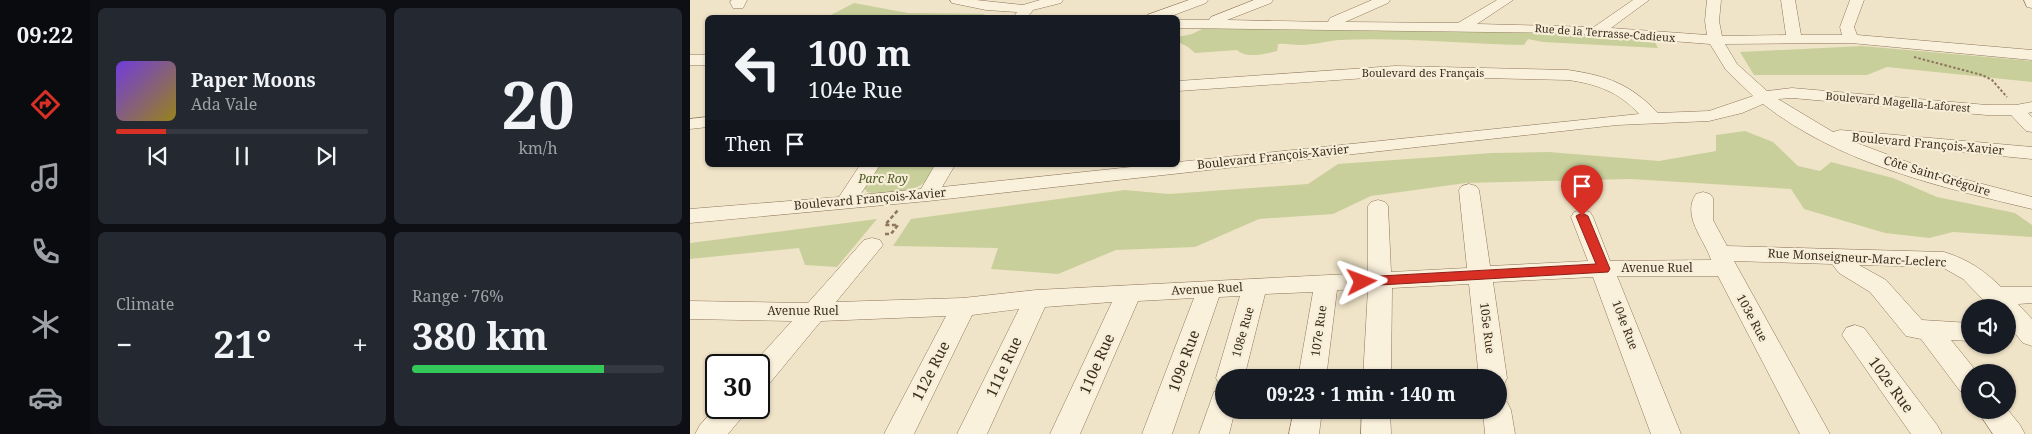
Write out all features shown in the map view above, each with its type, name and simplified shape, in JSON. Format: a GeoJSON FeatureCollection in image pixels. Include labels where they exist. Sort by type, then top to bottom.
{"type":"FeatureCollection","features":[{"type":"Feature","properties":{"kind":"street"},"geometry":{"type":"LineString","coordinates":[[957,0],[986,6],[1027,8],[1056,0]]}},
{"type":"Feature","properties":{"kind":"street"},"geometry":{"type":"LineString","coordinates":[[1158,15],[1178,4],[1201,0]]}},
{"type":"Feature","properties":{"kind":"street"},"geometry":{"type":"LineString","coordinates":[[1206,24],[1266,0]]}},
{"type":"Feature","properties":{"kind":"street"},"geometry":{"type":"LineString","coordinates":[[1328,25],[1383,0]]}},
{"type":"Feature","properties":{"kind":"street"},"geometry":{"type":"LineString","coordinates":[[1463,26],[1506,0]]}},
{"type":"Feature","properties":{"kind":"street"},"geometry":{"type":"LineString","coordinates":[[1597,31],[1642,0]]}},
{"type":"Feature","properties":{"kind":"street","name":"Côte Saint-Grégoire"},"geometry":{"type":"LineString","coordinates":[[1714,0],[1711,20],[1715,40],[1722,54],[1735,72],[1764,97],[1825,134],[1865,153],[1916,172],[2032,203]]}},
{"type":"Feature","properties":{"kind":"street"},"geometry":{"type":"LineString","coordinates":[[1788,0],[1794,39]]}},
{"type":"Feature","properties":{"kind":"street"},"geometry":{"type":"LineString","coordinates":[[1851,39],[1847,28],[1857,0]]}},
{"type":"Feature","properties":{"kind":"street"},"geometry":{"type":"LineString","coordinates":[[2031,0],[2032,4]]}},
{"type":"Feature","properties":{"kind":"street","name":"Rue de la Terrasse-Cadieux"},"geometry":{"type":"LineString","coordinates":[[1180,24],[1463,26],[1597,31],[1715,40],[1851,39],[2032,55]]}},
{"type":"Feature","properties":{"kind":"street"},"geometry":{"type":"LineString","coordinates":[[690,60],[705,60]]}},
{"type":"Feature","properties":{"kind":"street","name":"Boulevard des Français"},"geometry":{"type":"LineString","coordinates":[[1180,86],[1396,71],[1568,75],[1595,78],[1615,85],[1634,97],[1654,119]]}},
{"type":"Feature","properties":{"kind":"street","name":"Boulevard Magella-Laforest"},"geometry":{"type":"LineString","coordinates":[[1764,97],[1774,94],[1792,93],[1987,110],[2026,108]]}},
{"type":"Feature","properties":{"kind":"street","name":"Boulevard François-Xavier"},"geometry":{"type":"LineString","coordinates":[[1180,167],[1616,120],[1709,116],[1764,97]]}},
{"type":"Feature","properties":{"kind":"street"},"geometry":{"type":"LineString","coordinates":[[2026,108],[2032,127]]}},
{"type":"Feature","properties":{"kind":"street"},"geometry":{"type":"LineString","coordinates":[[690,124],[705,122]]}},
{"type":"Feature","properties":{"kind":"street","name":"Boulevard François-Xavier"},"geometry":{"type":"LineString","coordinates":[[1825,134],[2032,154]]}},
{"type":"Feature","properties":{"kind":"street"},"geometry":{"type":"LineString","coordinates":[[846,202],[869,167]]}},
{"type":"Feature","properties":{"kind":"street"},"geometry":{"type":"LineString","coordinates":[[919,195],[943,167]]}},
{"type":"Feature","properties":{"kind":"street","name":"Boulevard François-Xavier"},"geometry":{"type":"LineString","coordinates":[[690,216],[919,195],[1179,167]]}},
{"type":"Feature","properties":{"kind":"street","name":"105e Rue"},"geometry":{"type":"LineString","coordinates":[[1469,190],[1492,369]]}},
{"type":"Feature","properties":{"kind":"street","name":"103e Rue"},"geometry":{"type":"LineString","coordinates":[[1703,198],[1702,220],[1815,434]]}},
{"type":"Feature","properties":{"kind":"street"},"geometry":{"type":"LineString","coordinates":[[1377,369],[1380,281],[1378,206]]}},
{"type":"Feature","properties":{"kind":"street","name":"104e Rue"},"geometry":{"type":"LineString","coordinates":[[1582,216],[1666,434]]}},
{"type":"Feature","properties":{"kind":"street"},"geometry":{"type":"LineString","coordinates":[[770,363],[872,245]]}},
{"type":"Feature","properties":{"kind":"street"},"geometry":{"type":"LineString","coordinates":[[1838,256],[1848,268],[1878,286],[1915,329],[1961,331]]}},
{"type":"Feature","properties":{"kind":"street","name":"Rue Monseigneur-Marc-Leclerc"},"geometry":{"type":"LineString","coordinates":[[1722,260],[1838,256],[1944,260],[1961,265],[1973,273],[1998,299]]}},
{"type":"Feature","properties":{"kind":"street","name":"Avenue Ruel"},"geometry":{"type":"LineString","coordinates":[[690,310],[813,312],[963,308],[1129,293],[1380,281],[1574,268],[1604,269],[1722,260]]}},
{"type":"Feature","properties":{"kind":"street","name":"107e Rue"},"geometry":{"type":"LineString","coordinates":[[1313,369],[1326,284]]}},
{"type":"Feature","properties":{"kind":"street","name":"108e Rue"},"geometry":{"type":"LineString","coordinates":[[1233,369],[1256,286]]}},
{"type":"Feature","properties":{"kind":"street","name":"109e Rue"},"geometry":{"type":"LineString","coordinates":[[1157,434],[1210,288]]}},
{"type":"Feature","properties":{"kind":"street","name":"110e Rue"},"geometry":{"type":"LineString","coordinates":[[1065,434],[1129,293]]}},
{"type":"Feature","properties":{"kind":"street"},"geometry":{"type":"LineString","coordinates":[[2016,300],[2032,295]]}},
{"type":"Feature","properties":{"kind":"street","name":"111e Rue"},"geometry":{"type":"LineString","coordinates":[[972,434],[1036,300]]}},
{"type":"Feature","properties":{"kind":"street","name":"112e Rue"},"geometry":{"type":"LineString","coordinates":[[900,434],[963,308]]}},
{"type":"Feature","properties":{"kind":"street","name":"Rue Monseigneur-Marc-Leclerc"},"geometry":{"type":"LineString","coordinates":[[2016,323],[2024,335]]}},
{"type":"Feature","properties":{"kind":"street"},"geometry":{"type":"LineString","coordinates":[[1928,329],[1961,371]]}},
{"type":"Feature","properties":{"kind":"street","name":"102e Rue"},"geometry":{"type":"LineString","coordinates":[[1855,335],[1927,434]]}},
{"type":"Feature","properties":{"kind":"street"},"geometry":{"type":"LineString","coordinates":[[710,434],[723,419]]}},
{"type":"Feature","properties":{"kind":"street"},"geometry":{"type":"LineString","coordinates":[[1214,434],[1218,419]]}},
{"type":"Feature","properties":{"kind":"street"},"geometry":{"type":"LineString","coordinates":[[1304,434],[1306,419]]}},
{"type":"Feature","properties":{"kind":"street"},"geometry":{"type":"LineString","coordinates":[[1376,419],[1376,434]]}},
{"type":"Feature","properties":{"kind":"street"},"geometry":{"type":"LineString","coordinates":[[1498,419],[1500,434]]}},
{"type":"Feature","properties":{"kind":"street"},"geometry":{"type":"LineString","coordinates":[[1998,419],[2010,434]]}},
{"type":"Feature","properties":{"kind":"path"},"geometry":{"type":"LineString","coordinates":[[1908,56],[1982,74],[1992,80],[2013,104],[2026,108]]}},
{"type":"Feature","properties":{"kind":"path"},"geometry":{"type":"LineString","coordinates":[[872,245],[878,234],[891,234],[898,226],[886,225],[919,195]]}},
{"type":"Feature","properties":{"kind":"green space"},"geometry":{"type":"Polygon","coordinates":[[[854,3],[908,13],[984,14],[984,15],[831,15],[854,3]]]}},
{"type":"Feature","properties":{"kind":"green space"},"geometry":{"type":"Polygon","coordinates":[[[1289,27],[1592,32],[1654,40],[1658,48],[1543,42],[1528,39],[1524,45],[1362,39],[1306,45],[1278,44],[1277,51],[1251,55],[1237,50],[1195,53],[1180,43],[1180,37],[1202,29],[1289,27]]]}},
{"type":"Feature","properties":{"kind":"green space"},"geometry":{"type":"Polygon","coordinates":[[[1862,46],[2032,61],[2032,82],[1887,67],[1867,75],[1754,75],[1740,52],[1862,46]]]}},
{"type":"Feature","properties":{"kind":"green space"},"geometry":{"type":"Polygon","coordinates":[[[1745,131],[1773,142],[1798,166],[1820,171],[1831,162],[1893,178],[1937,197],[2015,213],[2032,225],[2032,237],[1953,232],[1929,238],[1885,233],[1804,209],[1791,189],[1631,179],[1466,183],[1371,196],[1333,214],[1259,219],[1195,247],[1116,250],[1058,274],[991,269],[998,248],[893,246],[911,219],[1125,190],[1169,194],[1308,184],[1338,164],[1492,153],[1549,152],[1659,161],[1716,151],[1716,135],[1745,131]]]}},
{"type":"Feature","properties":{"kind":"green space","name":"Parc Roy"},"geometry":{"type":"Polygon","coordinates":[[[874,167],[933,167],[925,182],[914,188],[888,193],[873,193],[867,192],[862,185],[874,167]]]}},
{"type":"Feature","properties":{"kind":"green space"},"geometry":{"type":"Polygon","coordinates":[[[877,219],[837,267],[805,265],[799,248],[690,259],[690,243],[877,219]]]}},
{"type":"Feature","properties":{"kind":"route"},"geometry":{"type":"LineString","coordinates":[[1362,282],[1574,268],[1604,269],[1582,216]]}}]}
